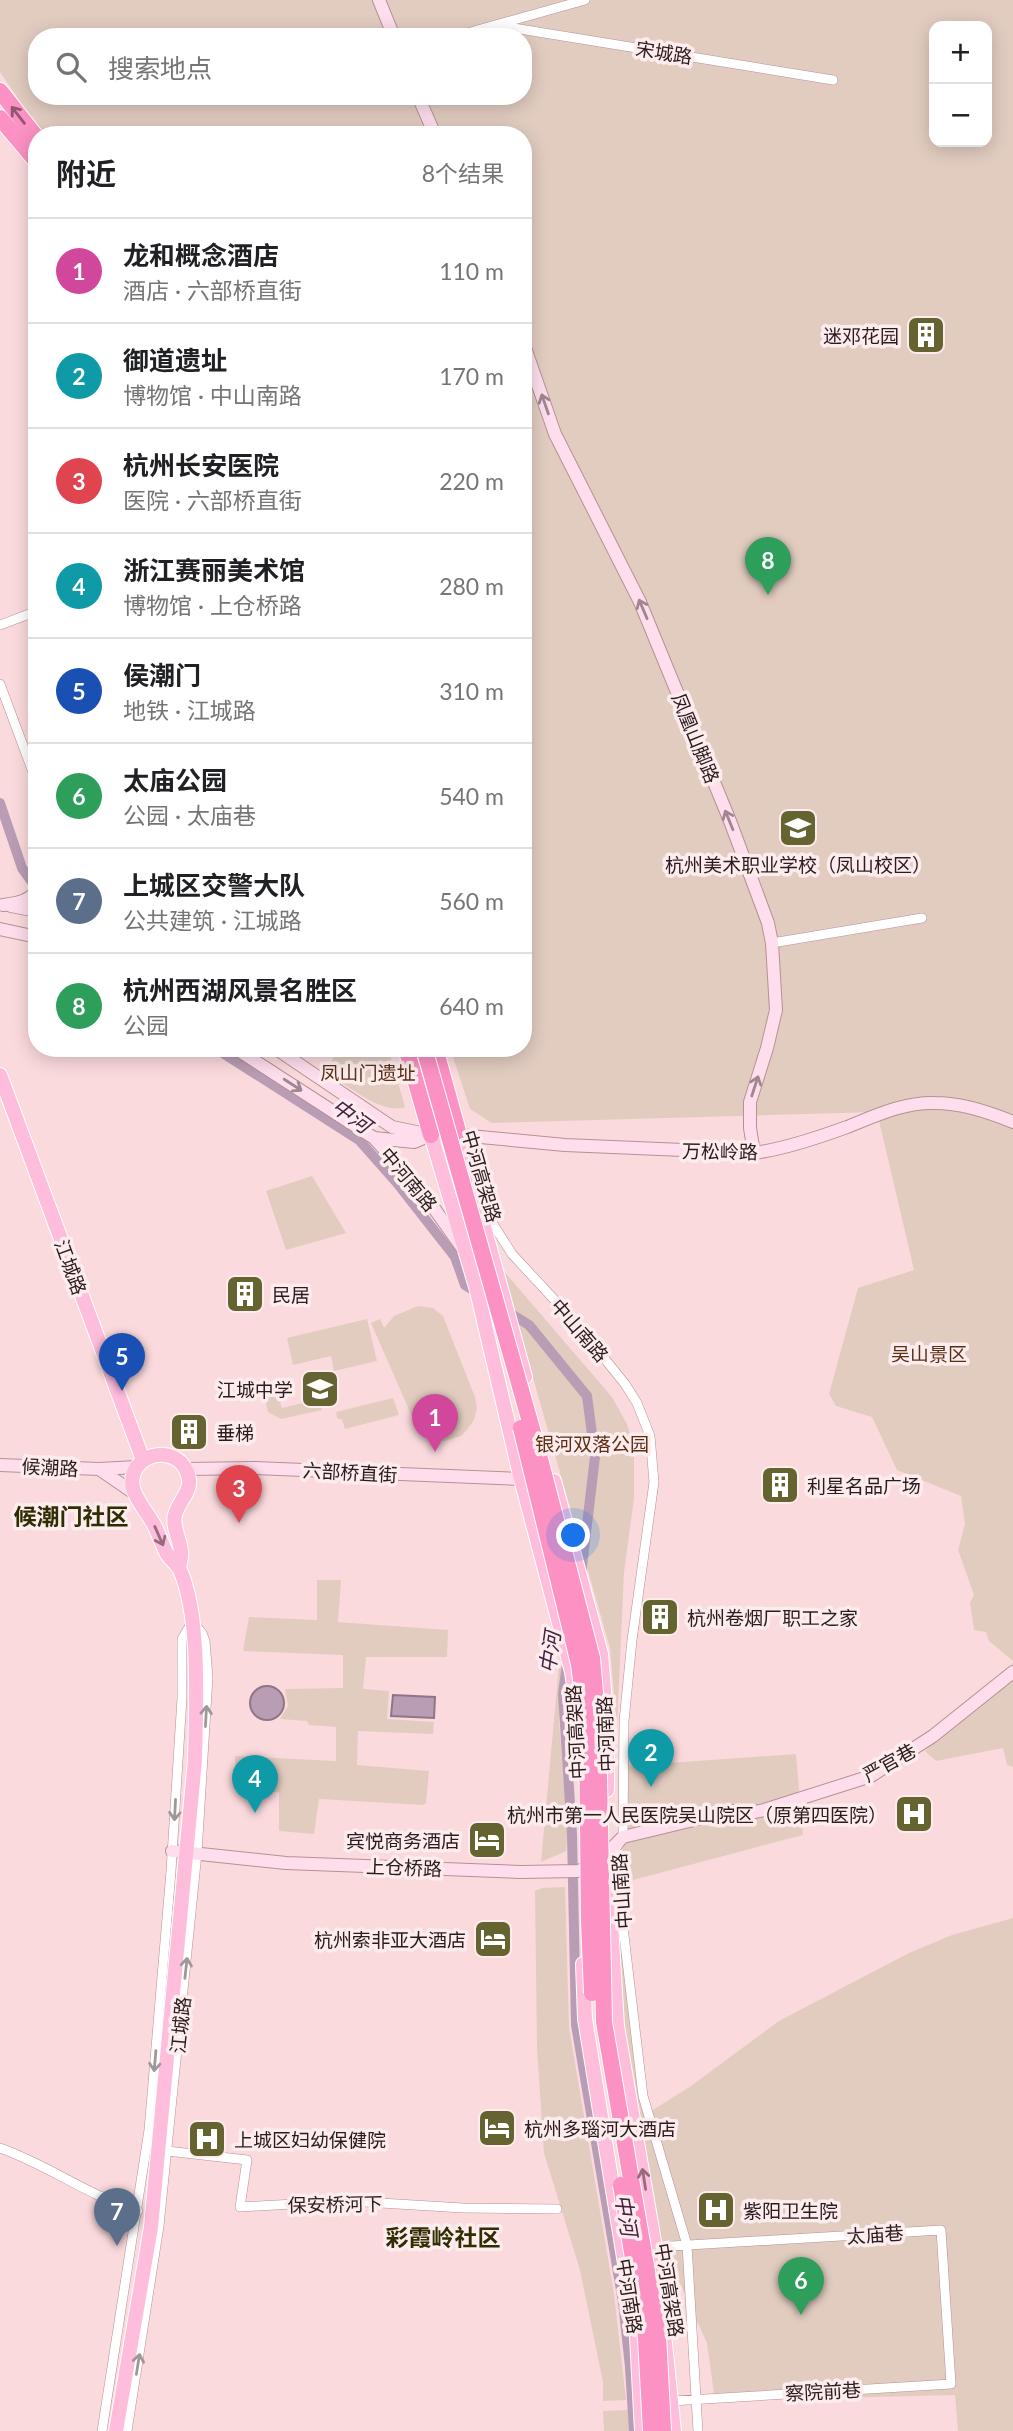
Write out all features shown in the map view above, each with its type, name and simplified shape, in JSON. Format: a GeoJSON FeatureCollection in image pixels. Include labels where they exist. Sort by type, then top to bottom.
{"type":"FeatureCollection","features":[{"type":"Feature","properties":{"kind":"highway"},"geometry":{"type":"LineString","coordinates":[[0,92],[28,127]]}},
{"type":"Feature","properties":{"kind":"highway"},"geometry":{"type":"LineString","coordinates":[[0,118],[28,152]]}},
{"type":"Feature","properties":{"kind":"highway"},"geometry":{"type":"LineString","coordinates":[[409,1057],[431,1135]]}},
{"type":"Feature","properties":{"kind":"highway","name":"中河高架路"},"geometry":{"type":"LineString","coordinates":[[419,1057],[489,1299],[579,1664],[587,1727],[589,1921],[594,2024],[646,2338],[651,2431]]}},
{"type":"Feature","properties":{"kind":"highway","name":"中河高架路"},"geometry":{"type":"LineString","coordinates":[[427,1057],[534,1436],[592,1658],[598,1728],[604,2022],[658,2334],[663,2431]]}},
{"type":"Feature","properties":{"kind":"highway"},"geometry":{"type":"LineString","coordinates":[[437,1057],[459,1135]]}},
{"type":"Feature","properties":{"kind":"main road","name":"江城路"},"geometry":{"type":"LineString","coordinates":[[0,1075],[140,1463],[133,1476],[138,1498],[153,1522],[168,1556],[179,1567],[192,1622],[197,1683],[195,1760],[151,2227],[116,2431]]}},
{"type":"Feature","properties":{"kind":"main road","name":"中河南路"},"geometry":{"type":"LineString","coordinates":[[431,1135],[477,1294],[516,1479],[571,1670],[580,1729],[579,1871],[584,2019],[637,2337],[642,2431]]}},
{"type":"Feature","properties":{"kind":"main road","name":"中河南路"},"geometry":{"type":"LineString","coordinates":[[459,1135],[601,1654],[607,1727],[607,1852],[617,2026],[655,2247],[674,2431]]}},
{"type":"Feature","properties":{"kind":"main road"},"geometry":{"type":"LineString","coordinates":[[140,1463],[153,1455],[162,1454],[181,1461],[187,1469]]}},
{"type":"Feature","properties":{"kind":"main road","name":"江城路"},"geometry":{"type":"LineString","coordinates":[[179,1567],[182,1553],[174,1518],[189,1488],[187,1469]]}},
{"type":"Feature","properties":{"kind":"main road"},"geometry":{"type":"LineString","coordinates":[[138,1498],[156,1511],[172,1509],[179,1504]]}},
{"type":"Feature","properties":{"kind":"street"},"geometry":{"type":"LineString","coordinates":[[379,0],[390,28]]}},
{"type":"Feature","properties":{"kind":"street","name":"宋城路"},"geometry":{"type":"LineString","coordinates":[[484,28],[585,0]]}},
{"type":"Feature","properties":{"kind":"street","name":"宋城路"},"geometry":{"type":"LineString","coordinates":[[495,25],[513,28]]}},
{"type":"Feature","properties":{"kind":"street","name":"宋城路"},"geometry":{"type":"LineString","coordinates":[[532,31],[833,80]]}},
{"type":"Feature","properties":{"kind":"street"},"geometry":{"type":"LineString","coordinates":[[422,105],[431,126]]}},
{"type":"Feature","properties":{"kind":"street","name":"凤凰山脚路"},"geometry":{"type":"LineString","coordinates":[[532,368],[555,434],[640,602],[766,914],[772,943],[776,1010],[750,1102],[754,1153]]}},
{"type":"Feature","properties":{"kind":"street"},"geometry":{"type":"LineString","coordinates":[[0,625],[28,614]]}},
{"type":"Feature","properties":{"kind":"street"},"geometry":{"type":"LineString","coordinates":[[0,684],[28,758]]}},
{"type":"Feature","properties":{"kind":"street"},"geometry":{"type":"LineString","coordinates":[[1,904],[21,902],[28,897]]}},
{"type":"Feature","properties":{"kind":"street"},"geometry":{"type":"LineString","coordinates":[[1,904],[28,909]]}},
{"type":"Feature","properties":{"kind":"street"},"geometry":{"type":"LineString","coordinates":[[772,943],[922,918]]}},
{"type":"Feature","properties":{"kind":"street"},"geometry":{"type":"LineString","coordinates":[[0,929],[28,935]]}},
{"type":"Feature","properties":{"kind":"street","name":"中河南路"},"geometry":{"type":"LineString","coordinates":[[249,1057],[374,1138],[421,1190],[466,1253]]}},
{"type":"Feature","properties":{"kind":"street","name":"中河南路"},"geometry":{"type":"LineString","coordinates":[[288,1057],[392,1127],[431,1135]]}},
{"type":"Feature","properties":{"kind":"street","name":"万松岭路"},"geometry":{"type":"LineString","coordinates":[[431,1135],[565,1145],[754,1153],[783,1148],[887,1111],[917,1104],[954,1105],[1013,1122]]}},
{"type":"Feature","properties":{"kind":"street"},"geometry":{"type":"LineString","coordinates":[[374,1138],[414,1142],[431,1135]]}},
{"type":"Feature","properties":{"kind":"street","name":"中山南路"},"geometry":{"type":"LineString","coordinates":[[476,1197],[512,1254],[575,1322],[625,1384],[637,1403],[650,1436],[654,1482],[632,1640],[624,1721],[623,1837],[614,1851],[643,2096],[687,2245],[698,2431]]}},
{"type":"Feature","properties":{"kind":"street","name":"候潮路"},"geometry":{"type":"LineString","coordinates":[[0,1465],[99,1469],[140,1463]]}},
{"type":"Feature","properties":{"kind":"street","name":"六部桥直街"},"geometry":{"type":"LineString","coordinates":[[187,1469],[255,1468],[516,1479]]}},
{"type":"Feature","properties":{"kind":"street","name":"候潮路"},"geometry":{"type":"LineString","coordinates":[[99,1469],[138,1498]]}},
{"type":"Feature","properties":{"kind":"street","name":"严官巷"},"geometry":{"type":"LineString","coordinates":[[623,1837],[731,1811],[757,1811],[871,1776],[933,1736],[1013,1672]]}},
{"type":"Feature","properties":{"kind":"street"},"geometry":{"type":"LineString","coordinates":[[579,1871],[596,1864],[623,1837]]}},
{"type":"Feature","properties":{"kind":"street","name":"上仓桥路"},"geometry":{"type":"LineString","coordinates":[[185,1852],[286,1863],[521,1872],[579,1871]]}},
{"type":"Feature","properties":{"kind":"street","name":"江城路"},"geometry":{"type":"LineString","coordinates":[[127,2431],[159,2226],[167,2151],[185,1852]]}},
{"type":"Feature","properties":{"kind":"street","name":"江城路"},"geometry":{"type":"LineString","coordinates":[[102,2431],[138,2211],[185,1852]]}},
{"type":"Feature","properties":{"kind":"street"},"geometry":{"type":"LineString","coordinates":[[0,2148],[24,2157],[113,2203],[138,2211]]}},
{"type":"Feature","properties":{"kind":"street","name":"保安桥河下"},"geometry":{"type":"LineString","coordinates":[[167,2151],[247,2160],[240,2207],[348,2201],[463,2208],[557,2209]]}},
{"type":"Feature","properties":{"kind":"street","name":"太庙巷"},"geometry":{"type":"LineString","coordinates":[[655,2247],[942,2230],[951,2384]]}},
{"type":"Feature","properties":{"kind":"street","name":"察院前巷"},"geometry":{"type":"LineString","coordinates":[[672,2401],[951,2384]]}},
{"type":"Feature","properties":{"kind":"green space","name":"吴山景区"},"geometry":{"type":"Polygon","coordinates":[[[0,0],[1013,0],[1013,1661],[989,1641],[986,1632],[974,1630],[970,1603],[974,1595],[958,1550],[965,1524],[961,1496],[897,1470],[872,1417],[836,1406],[829,1394],[858,1288],[914,1270],[877,1112],[492,1123],[470,1109],[453,1057],[532,1057],[532,126],[37,126],[0,72],[0,0]]]}},
{"type":"Feature","properties":{"kind":"green space","name":"凤山门遗址"},"geometry":{"type":"Polygon","coordinates":[[[334,1057],[391,1057],[405,1107],[396,1109],[376,1103],[326,1071],[334,1057]]]}},
{"type":"Feature","properties":{"kind":"green space"},"geometry":{"type":"Polygon","coordinates":[[[312,1176],[346,1233],[286,1250],[266,1191],[312,1176]]]}},
{"type":"Feature","properties":{"kind":"green space","name":"银河双落公园"},"geometry":{"type":"Polygon","coordinates":[[[502,1269],[612,1397],[627,1424],[634,1446],[634,1498],[624,1572],[617,1728],[610,1648],[502,1269]]]}},
{"type":"Feature","properties":{"kind":"green space"},"geometry":{"type":"Polygon","coordinates":[[[418,1306],[433,1308],[443,1316],[475,1397],[477,1408],[474,1420],[461,1436],[444,1441],[417,1428],[371,1323],[380,1319],[384,1328],[394,1316],[418,1306]]]}},
{"type":"Feature","properties":{"kind":"green space"},"geometry":{"type":"Polygon","coordinates":[[[367,1319],[377,1361],[334,1371],[331,1356],[293,1365],[287,1338],[367,1319]]]}},
{"type":"Feature","properties":{"kind":"green space"},"geometry":{"type":"Polygon","coordinates":[[[276,1389],[282,1408],[320,1399],[322,1410],[281,1419],[268,1412],[263,1391],[276,1389]]]}},
{"type":"Feature","properties":{"kind":"green space"},"geometry":{"type":"Polygon","coordinates":[[[393,1398],[399,1415],[345,1429],[342,1420],[337,1418],[336,1412],[393,1398]]]}},
{"type":"Feature","properties":{"kind":"green space"},"geometry":{"type":"Polygon","coordinates":[[[317,1580],[341,1580],[338,1622],[448,1630],[447,1657],[366,1657],[363,1689],[389,1691],[387,1719],[434,1722],[433,1734],[358,1731],[357,1765],[429,1771],[426,1803],[423,1805],[319,1799],[314,1834],[279,1831],[279,1792],[237,1793],[235,1756],[336,1761],[336,1727],[280,1719],[288,1706],[285,1689],[343,1688],[343,1655],[243,1651],[249,1617],[317,1620],[317,1580]]]}},
{"type":"Feature","properties":{"kind":"green space"},"geometry":{"type":"Polygon","coordinates":[[[560,1654],[559,1722],[568,1832],[566,1851],[541,1862],[560,1654]]]}},
{"type":"Feature","properties":{"kind":"green space"},"geometry":{"type":"Polygon","coordinates":[[[1013,1663],[1013,1767],[1007,1765],[1003,1748],[936,1761],[925,1751],[1013,1663]]]}},
{"type":"Feature","properties":{"kind":"green space"},"geometry":{"type":"Polygon","coordinates":[[[796,1754],[803,1835],[618,1884],[648,2113],[691,2086],[779,2021],[909,1953],[952,1935],[1013,1918],[1013,2431],[958,2431],[955,2395],[715,2401],[707,2343],[660,2240],[617,2026],[607,1856],[615,1855],[618,1878],[625,1766],[796,1754]]]}},
{"type":"Feature","properties":{"kind":"green space"},"geometry":{"type":"Polygon","coordinates":[[[565,1887],[569,2027],[614,2294],[626,2400],[603,2401],[603,2382],[580,2270],[544,2153],[537,2049],[535,1891],[565,1887]]]}},
{"type":"Feature","properties":{"kind":"green space"},"geometry":{"type":"Polygon","coordinates":[[[629,2410],[630,2431],[604,2431],[603,2411],[629,2410]]]}},
{"type":"Feature","properties":{"kind":"shaded area"},"geometry":{"type":"Polygon","coordinates":[[[267,1686],[279,1691],[284,1703],[279,1715],[267,1720],[255,1715],[250,1703],[255,1691],[267,1686]]]}},
{"type":"Feature","properties":{"kind":"shaded area"},"geometry":{"type":"Polygon","coordinates":[[[393,1695],[435,1697],[434,1718],[391,1716],[393,1695]]]}},
{"type":"Feature","properties":{"kind":"waterway","name":"中河"},"geometry":{"type":"LineString","coordinates":[[0,803],[22,868],[28,876]]}},
{"type":"Feature","properties":{"kind":"waterway","name":"中河"},"geometry":{"type":"LineString","coordinates":[[229,1057],[359,1140],[397,1183],[455,1257],[465,1285],[529,1325],[587,1396],[595,1457],[581,1575]]}},
{"type":"Feature","properties":{"kind":"waterway","name":"中河"},"geometry":{"type":"LineString","coordinates":[[567,1664],[563,1694],[572,1835],[576,2025],[623,2302],[634,2431]]}},
{"type":"Feature","properties":{"kind":"place","name":"迷邓花园"},"geometry":{"type":"Point","coordinates":[926,335]}},
{"type":"Feature","properties":{"kind":"place","name":"杭州西湖风景名胜区"},"geometry":{"type":"Point","coordinates":[768,595]}},
{"type":"Feature","properties":{"kind":"place","name":"杭州美术职业学校（凤山校区）"},"geometry":{"type":"Point","coordinates":[798,828]}},
{"type":"Feature","properties":{"kind":"place","name":"民居"},"geometry":{"type":"Point","coordinates":[245,1294]}},
{"type":"Feature","properties":{"kind":"place","name":"江城中学"},"geometry":{"type":"Point","coordinates":[320,1389]}},
{"type":"Feature","properties":{"kind":"place","name":"侯潮门"},"geometry":{"type":"Point","coordinates":[122,1391]}},
{"type":"Feature","properties":{"kind":"place","name":"垂梯"},"geometry":{"type":"Point","coordinates":[189,1432]}},
{"type":"Feature","properties":{"kind":"place","name":"龙和概念酒店"},"geometry":{"type":"Point","coordinates":[435,1452]}},
{"type":"Feature","properties":{"kind":"place","name":"利星名品广场"},"geometry":{"type":"Point","coordinates":[780,1485]}},
{"type":"Feature","properties":{"kind":"place","name":"杭州长安医院"},"geometry":{"type":"Point","coordinates":[239,1523]}},
{"type":"Feature","properties":{"kind":"place","name":"杭州卷烟厂职工之家"},"geometry":{"type":"Point","coordinates":[660,1617]}},
{"type":"Feature","properties":{"kind":"place","name":"御道遗址"},"geometry":{"type":"Point","coordinates":[651,1787]}},
{"type":"Feature","properties":{"kind":"place","name":"浙江赛丽美术馆"},"geometry":{"type":"Point","coordinates":[255,1813]}},
{"type":"Feature","properties":{"kind":"place","name":"杭州市第一人民医院吴山院区（原第四医院）"},"geometry":{"type":"Point","coordinates":[914,1814]}},
{"type":"Feature","properties":{"kind":"place","name":"宾悦商务酒店"},"geometry":{"type":"Point","coordinates":[487,1840]}},
{"type":"Feature","properties":{"kind":"place","name":"杭州索非亚大酒店"},"geometry":{"type":"Point","coordinates":[493,1939]}},
{"type":"Feature","properties":{"kind":"place","name":"杭州多瑙河大酒店"},"geometry":{"type":"Point","coordinates":[497,2128]}},
{"type":"Feature","properties":{"kind":"place","name":"上城区妇幼保健院"},"geometry":{"type":"Point","coordinates":[207,2139]}},
{"type":"Feature","properties":{"kind":"place","name":"紫阳卫生院"},"geometry":{"type":"Point","coordinates":[716,2210]}},
{"type":"Feature","properties":{"kind":"place","name":"上城区交警大队"},"geometry":{"type":"Point","coordinates":[117,2246]}},
{"type":"Feature","properties":{"kind":"place","name":"太庙公园"},"geometry":{"type":"Point","coordinates":[801,2315]}},
{"type":"Feature","properties":{"kind":"district","name":"候潮门社区"},"geometry":{"type":"Point","coordinates":[71,1516]}},
{"type":"Feature","properties":{"kind":"district","name":"彩霞岭社区"},"geometry":{"type":"Point","coordinates":[443,2237]}}]}
